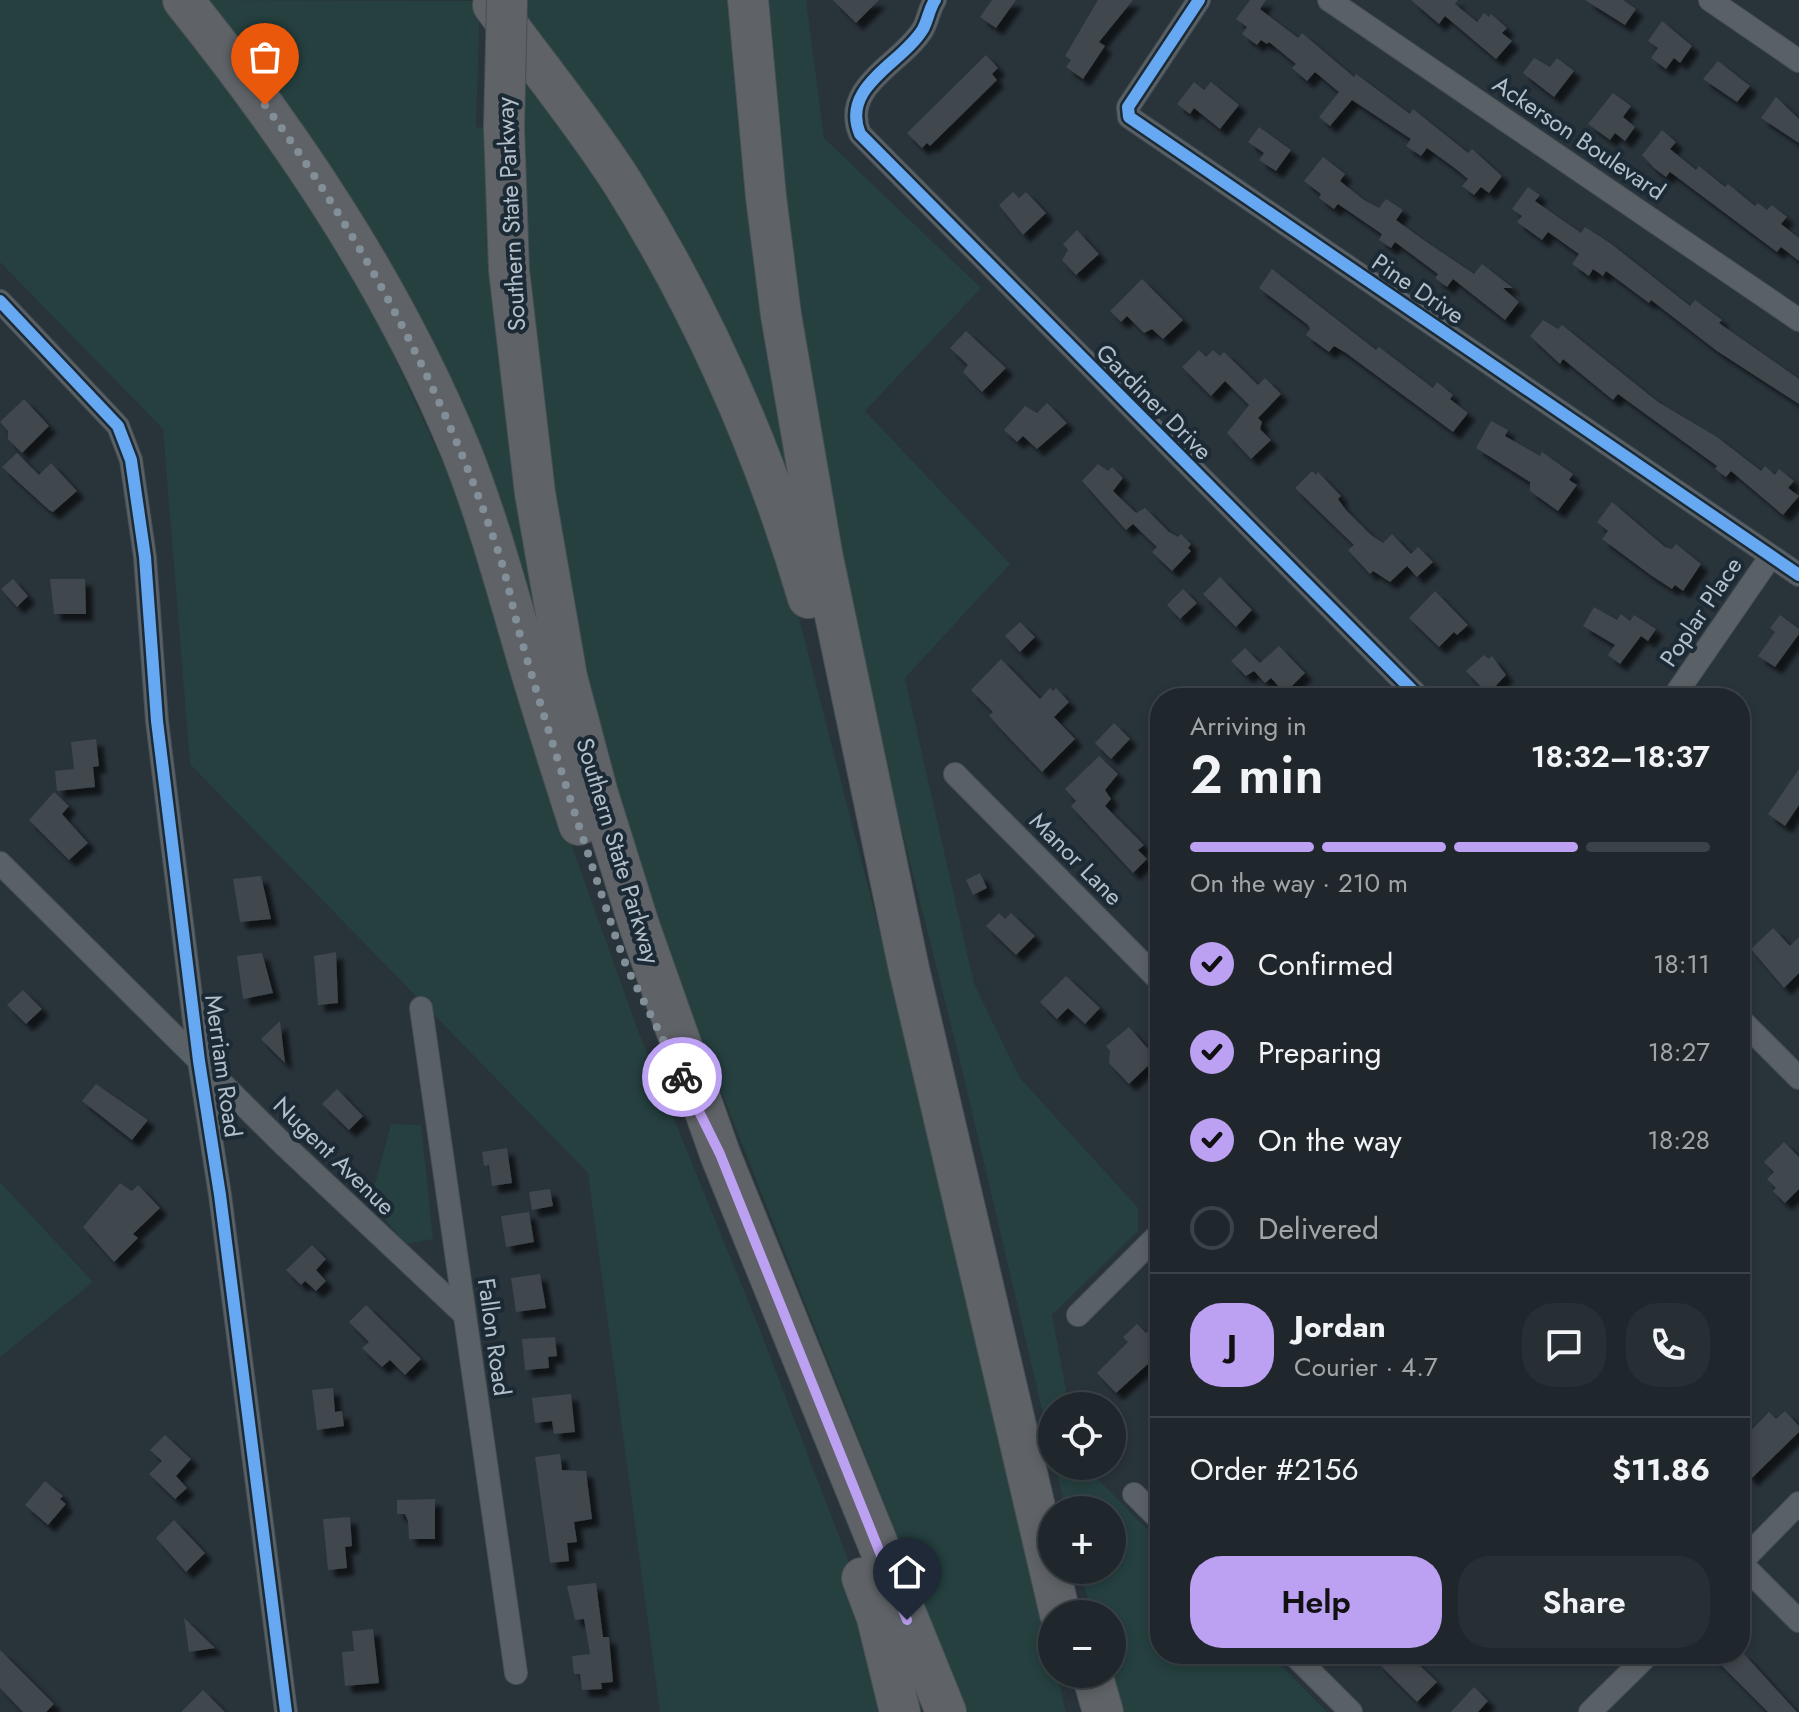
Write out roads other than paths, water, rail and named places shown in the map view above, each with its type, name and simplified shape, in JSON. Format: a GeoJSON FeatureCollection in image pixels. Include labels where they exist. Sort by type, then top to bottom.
{"type":"FeatureCollection","features":[{"type":"Feature","properties":{"kind":"highway"},"geometry":{"type":"LineString","coordinates":[[183,0],[297,149],[361,250],[414,348],[460,450],[498,550],[578,821],[627,968],[720,1154]]}},
{"type":"Feature","properties":{"kind":"highway"},"geometry":{"type":"LineString","coordinates":[[490,0],[621,181],[680,283],[739,408],[788,531],[909,969]]}},
{"type":"Feature","properties":{"kind":"highway","name":"Southern State Parkway"},"geometry":{"type":"LineString","coordinates":[[507,0],[504,127],[509,270],[535,493],[567,677],[618,860],[720,1154],[943,1709]]}},
{"type":"Feature","properties":{"kind":"highway"},"geometry":{"type":"LineString","coordinates":[[748,0],[766,197],[786,345],[822,553],[909,969],[1038,1501]]}},
{"type":"Feature","properties":{"kind":"highway"},"geometry":{"type":"LineString","coordinates":[[808,1373],[848,1541],[877,1618],[900,1712]]}},
{"type":"Feature","properties":{"kind":"highway"},"geometry":{"type":"LineString","coordinates":[[1076,1688],[1082,1712]]}},
{"type":"Feature","properties":{"kind":"highway"},"geometry":{"type":"LineString","coordinates":[[1096,1688],[1103,1712]]}},
{"type":"Feature","properties":{"kind":"street","name":"Gardiner Drive"},"geometry":{"type":"LineString","coordinates":[[935,0],[923,29],[858,99],[854,120],[860,134],[1410,688]]}},
{"type":"Feature","properties":{"kind":"street","name":"Pine Drive"},"geometry":{"type":"LineString","coordinates":[[1199,0],[1128,107],[1129,117],[1799,575]]}},
{"type":"Feature","properties":{"kind":"street","name":"Ackerson Boulevard"},"geometry":{"type":"LineString","coordinates":[[1329,0],[1799,320]]}},
{"type":"Feature","properties":{"kind":"street"},"geometry":{"type":"LineString","coordinates":[[1710,0],[1799,61]]}},
{"type":"Feature","properties":{"kind":"street","name":"Merriam Road"},"geometry":{"type":"LineString","coordinates":[[0,301],[118,426],[131,460],[145,557],[157,721],[199,1061],[220,1195],[286,1712]]}},
{"type":"Feature","properties":{"kind":"street","name":"Poplar Place"},"geometry":{"type":"LineString","coordinates":[[1680,688],[1771,556]]}},
{"type":"Feature","properties":{"kind":"street","name":"Manor Lane"},"geometry":{"type":"LineString","coordinates":[[955,774],[1150,971]]}},
{"type":"Feature","properties":{"kind":"street","name":"Nugent Avenue"},"geometry":{"type":"LineString","coordinates":[[0,863],[199,1061],[465,1315]]}},
{"type":"Feature","properties":{"kind":"street","name":"Fallon Road"},"geometry":{"type":"LineString","coordinates":[[421,1008],[516,1673]]}},
{"type":"Feature","properties":{"kind":"street"},"geometry":{"type":"LineString","coordinates":[[1750,1029],[1799,1078]]}},
{"type":"Feature","properties":{"kind":"street"},"geometry":{"type":"LineString","coordinates":[[1078,1315],[1150,1243]]}},
{"type":"Feature","properties":{"kind":"street"},"geometry":{"type":"LineString","coordinates":[[1134,1494],[1150,1510]]}},
{"type":"Feature","properties":{"kind":"street"},"geometry":{"type":"LineString","coordinates":[[1750,1553],[1799,1503]]}},
{"type":"Feature","properties":{"kind":"street"},"geometry":{"type":"LineString","coordinates":[[1750,1573],[1799,1621]]}},
{"type":"Feature","properties":{"kind":"street"},"geometry":{"type":"LineString","coordinates":[[1303,1664],[1351,1712]]}},
{"type":"Feature","properties":{"kind":"street"},"geometry":{"type":"LineString","coordinates":[[1590,1712],[1639,1664]]}}]}
